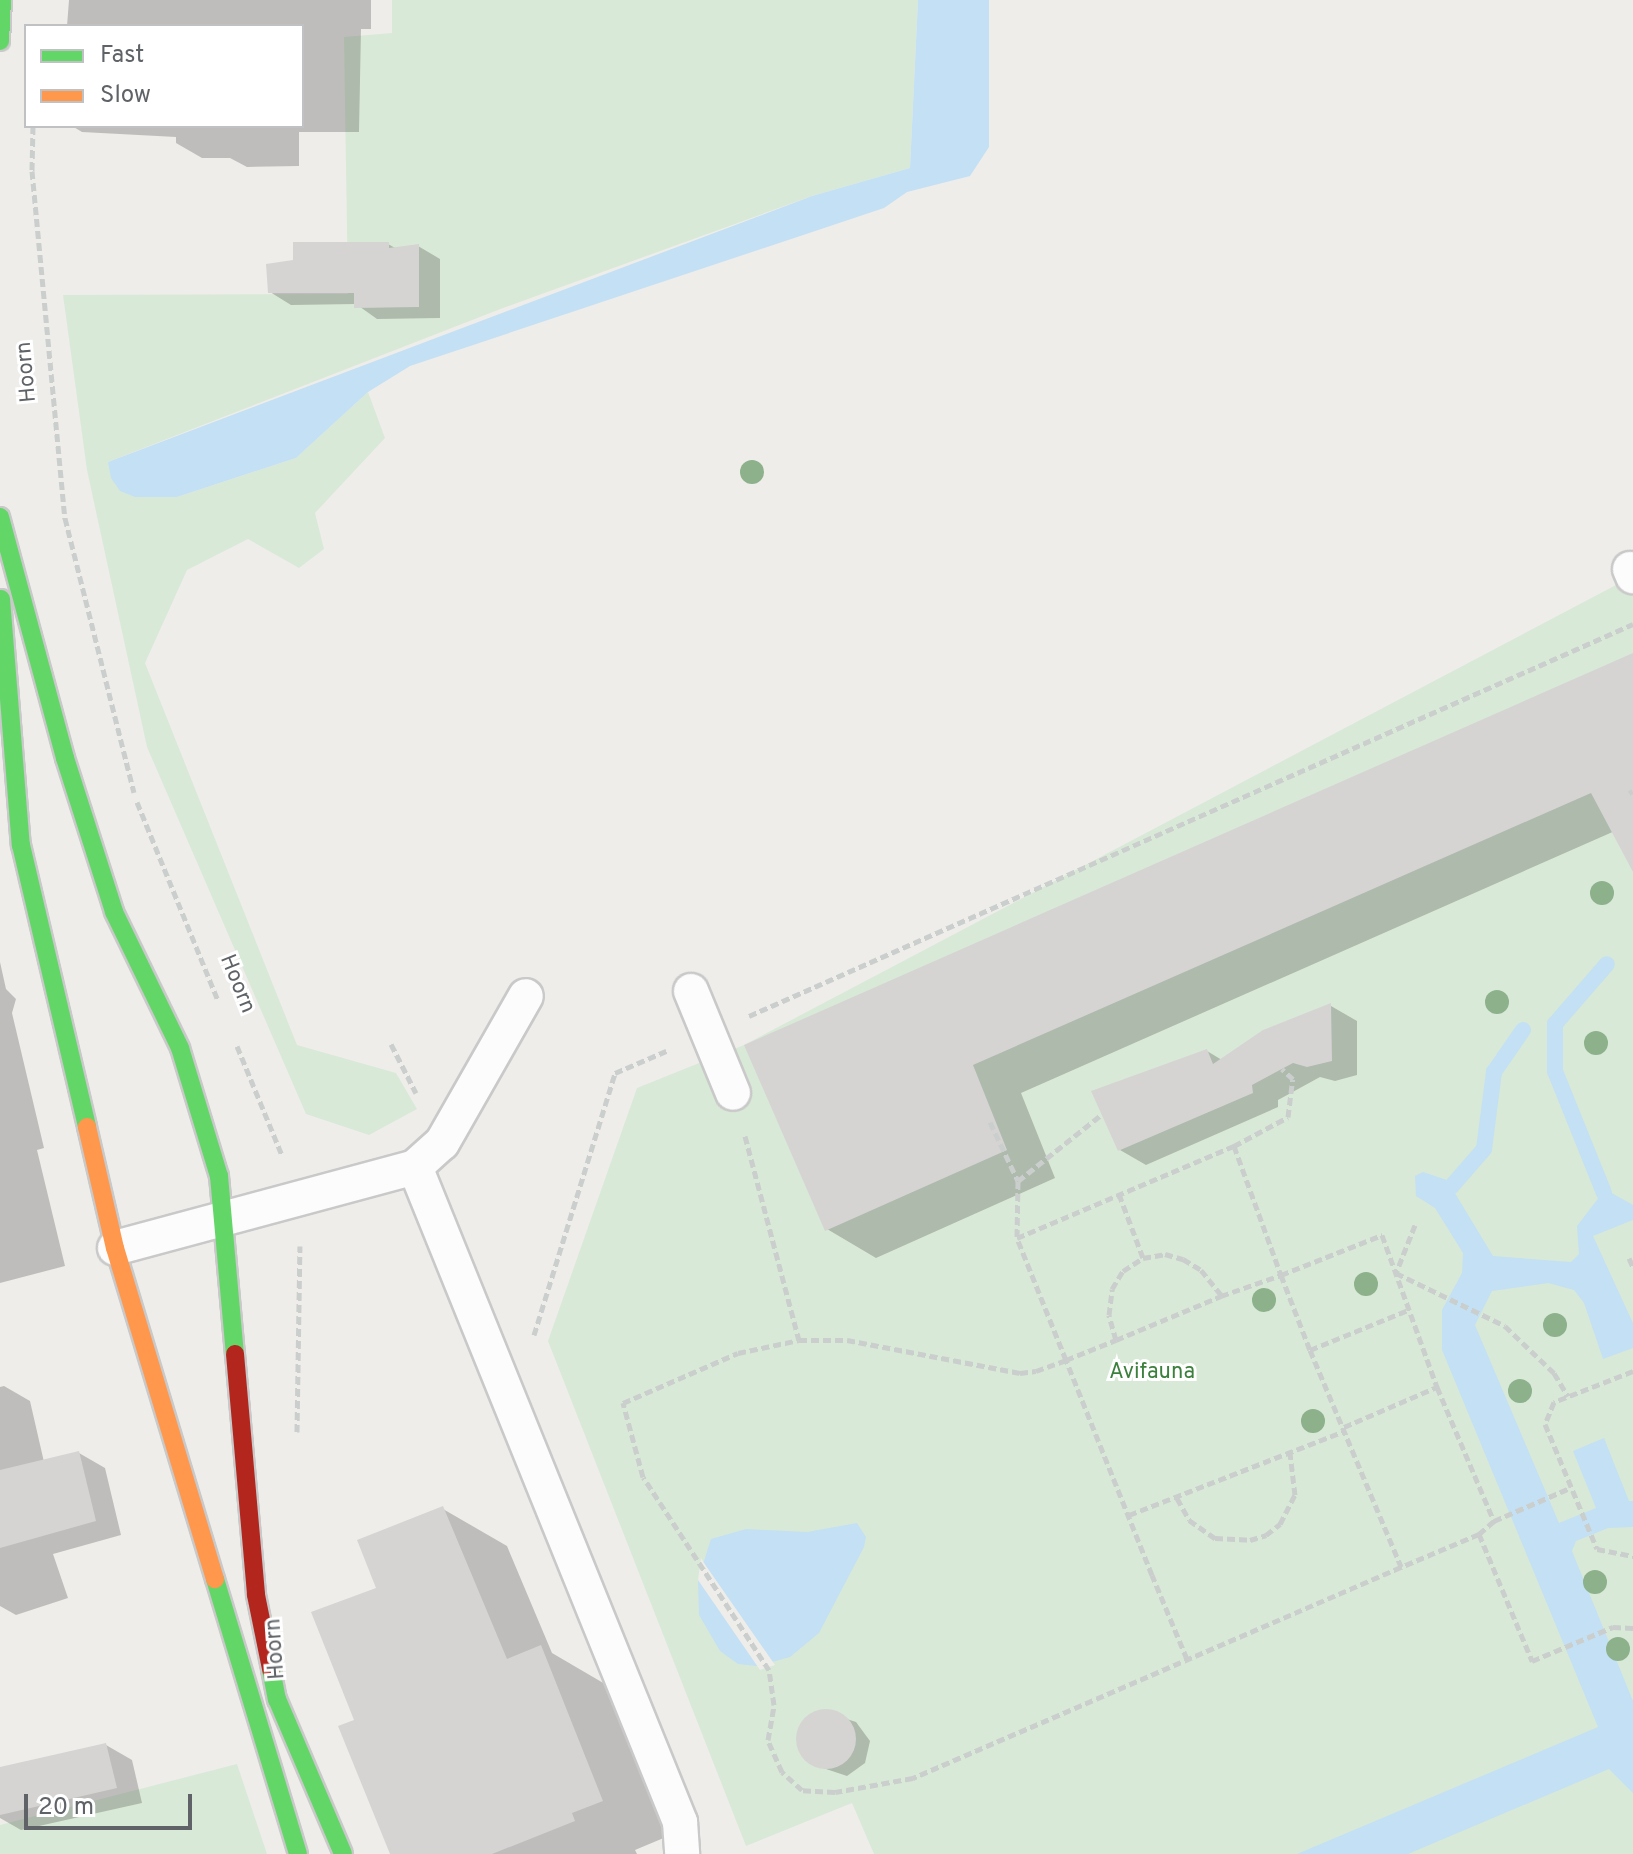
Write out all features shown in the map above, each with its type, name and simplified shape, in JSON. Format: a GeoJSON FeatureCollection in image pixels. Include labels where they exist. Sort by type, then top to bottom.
{"type":"FeatureCollection","features":[{"type":"Feature","properties":{"kind":"main road"},"geometry":{"type":"LineString","coordinates":[[0,41],[2,0]]}},
{"type":"Feature","properties":{"kind":"main road","name":"Hoorn"},"geometry":{"type":"LineString","coordinates":[[0,517],[65,758],[109,898],[180,1048],[227,1220],[256,1595],[277,1699],[343,1854]]}},
{"type":"Feature","properties":{"kind":"main road","name":"Hoorn"},"geometry":{"type":"LineString","coordinates":[[0,588],[21,845],[115,1248],[298,1854]]}},
{"type":"Feature","properties":{"kind":"lane"},"geometry":{"type":"LineString","coordinates":[[691,991],[706,1034],[733,1093]]}},
{"type":"Feature","properties":{"kind":"lane"},"geometry":{"type":"LineString","coordinates":[[115,1248],[300,1201],[415,1167],[442,1143],[526,996]]}},
{"type":"Feature","properties":{"kind":"lane"},"geometry":{"type":"LineString","coordinates":[[415,1167],[680,1822],[682,1854]]}},
{"type":"Feature","properties":{"kind":"path","name":"Hoorn"},"geometry":{"type":"LineString","coordinates":[[33,128],[32,171],[65,518],[135,797],[224,1014]]}},
{"type":"Feature","properties":{"kind":"path"},"geometry":{"type":"LineString","coordinates":[[532,1340],[615,1073],[1633,624]]}},
{"type":"Feature","properties":{"kind":"path","name":"Hoorn"},"geometry":{"type":"LineString","coordinates":[[235,1042],[300,1201],[297,1448]]}},
{"type":"Feature","properties":{"kind":"path"},"geometry":{"type":"LineString","coordinates":[[1017,1238],[1234,1146],[1288,1117],[1293,1079],[1282,1069]]}},
{"type":"Feature","properties":{"kind":"path"},"geometry":{"type":"LineString","coordinates":[[733,1093],[799,1340]]}},
{"type":"Feature","properties":{"kind":"path"},"geometry":{"type":"LineString","coordinates":[[1018,1181],[1101,1115]]}},
{"type":"Feature","properties":{"kind":"path"},"geometry":{"type":"LineString","coordinates":[[990,1122],[1018,1181],[1017,1238],[1187,1659]]}},
{"type":"Feature","properties":{"kind":"path"},"geometry":{"type":"LineString","coordinates":[[1234,1146],[1310,1350],[1401,1567]]}},
{"type":"Feature","properties":{"kind":"path"},"geometry":{"type":"LineString","coordinates":[[1119,1194],[1143,1258]]}},
{"type":"Feature","properties":{"kind":"path"},"geometry":{"type":"LineString","coordinates":[[1396,1273],[1415,1225]]}},
{"type":"Feature","properties":{"kind":"path"},"geometry":{"type":"LineString","coordinates":[[1494,1521],[1437,1387],[1382,1235],[1221,1296],[1066,1360],[1020,1373],[847,1340],[799,1340],[738,1353],[623,1403],[643,1477],[692,1557],[769,1670],[774,1705],[768,1740],[782,1772],[802,1790],[835,1792],[913,1778],[1479,1534],[1494,1521],[1570,1488]]}},
{"type":"Feature","properties":{"kind":"path"},"geometry":{"type":"LineString","coordinates":[[1116,1340],[1109,1315],[1112,1289],[1123,1271],[1143,1258],[1165,1254],[1183,1259],[1201,1270],[1221,1296]]}},
{"type":"Feature","properties":{"kind":"path"},"geometry":{"type":"LineString","coordinates":[[1396,1273],[1485,1314],[1523,1340],[1568,1396]]}},
{"type":"Feature","properties":{"kind":"path"},"geometry":{"type":"LineString","coordinates":[[1310,1350],[1408,1310]]}},
{"type":"Feature","properties":{"kind":"path"},"geometry":{"type":"LineString","coordinates":[[1633,1371],[1568,1396],[1548,1408],[1545,1424],[1597,1549],[1633,1556]]}},
{"type":"Feature","properties":{"kind":"path"},"geometry":{"type":"LineString","coordinates":[[1129,1515],[1290,1453],[1437,1387]]}},
{"type":"Feature","properties":{"kind":"path"},"geometry":{"type":"LineString","coordinates":[[1177,1498],[1189,1520],[1215,1538],[1250,1540],[1266,1535],[1280,1524],[1295,1495],[1290,1453]]}},
{"type":"Feature","properties":{"kind":"path"},"geometry":{"type":"LineString","coordinates":[[1479,1534],[1532,1661],[1602,1631],[1621,1625],[1633,1628]]}},
{"type":"Feature","properties":{"kind":"green space"},"geometry":{"type":"Polygon","coordinates":[[[392,0],[918,0],[910,168],[812,196],[503,308],[108,462],[135,497],[177,497],[296,458],[368,392],[385,438],[315,513],[324,549],[299,568],[248,539],[187,570],[145,663],[297,1045],[396,1073],[417,1109],[369,1135],[306,1114],[147,747],[87,470],[63,295],[348,294],[344,37],[392,33],[392,0]]]}},
{"type":"Feature","properties":{"kind":"green space","name":"Avifauna"},"geometry":{"type":"Polygon","coordinates":[[[1633,576],[1633,1854],[874,1854],[852,1803],[746,1846],[548,1341],[637,1088],[744,1045],[1633,576]]]}},
{"type":"Feature","properties":{"kind":"green space"},"geometry":{"type":"Polygon","coordinates":[[[237,1764],[267,1854],[0,1854],[0,1825],[237,1764]]]}},
{"type":"Feature","properties":{"kind":"water"},"geometry":{"type":"Polygon","coordinates":[[[918,0],[989,0],[989,147],[970,176],[907,192],[884,208],[410,366],[368,392],[296,458],[177,497],[135,497],[120,491],[111,478],[108,462],[812,196],[910,168],[918,0]]]}},
{"type":"Feature","properties":{"kind":"water"},"geometry":{"type":"Polygon","coordinates":[[[1423,1172],[1447,1180],[1493,1256],[1571,1262],[1579,1254],[1577,1226],[1600,1196],[1608,1191],[1633,1205],[1633,1220],[1593,1236],[1633,1323],[1633,1348],[1603,1359],[1584,1303],[1574,1290],[1548,1283],[1492,1291],[1475,1325],[1559,1523],[1596,1508],[1573,1451],[1604,1438],[1629,1501],[1633,1501],[1633,1527],[1608,1528],[1576,1541],[1572,1551],[1633,1701],[1633,1793],[1609,1769],[1408,1854],[1297,1854],[1598,1727],[1442,1350],[1442,1310],[1462,1273],[1463,1253],[1435,1208],[1416,1196],[1415,1176],[1423,1172]]]}},
{"type":"Feature","properties":{"kind":"water"},"geometry":{"type":"Polygon","coordinates":[[[857,1523],[866,1537],[864,1547],[819,1633],[790,1657],[757,1666],[738,1664],[720,1651],[699,1615],[698,1580],[711,1539],[746,1529],[807,1532],[857,1523]]]}},
{"type":"Feature","properties":{"kind":"pier"},"geometry":{"type":"Polygon","coordinates":[[[701,1558],[775,1665],[760,1670],[698,1580],[701,1558]]]}},
{"type":"Feature","properties":{"kind":"building"},"geometry":{"type":"Polygon","coordinates":[[[293,242],[389,242],[389,248],[419,244],[419,307],[354,308],[354,293],[268,293],[266,264],[293,260],[293,242]]]}},
{"type":"Feature","properties":{"kind":"building"},"geometry":{"type":"Polygon","coordinates":[[[1633,653],[1633,872],[1591,793],[973,1065],[1007,1150],[825,1231],[744,1045],[1633,653]]]}},
{"type":"Feature","properties":{"kind":"building"},"geometry":{"type":"Polygon","coordinates":[[[1331,1003],[1332,1061],[1307,1067],[1293,1063],[1252,1085],[1253,1093],[1118,1151],[1091,1091],[1207,1049],[1213,1064],[1263,1030],[1331,1003]]]}},
{"type":"Feature","properties":{"kind":"building"},"geometry":{"type":"Polygon","coordinates":[[[79,1451],[96,1521],[0,1548],[0,1470],[79,1451]]]}},
{"type":"Feature","properties":{"kind":"building"},"geometry":{"type":"Polygon","coordinates":[[[443,1506],[507,1659],[541,1645],[603,1801],[572,1813],[575,1821],[492,1854],[390,1854],[338,1726],[354,1720],[311,1612],[376,1588],[357,1540],[443,1506]]]}},
{"type":"Feature","properties":{"kind":"building"},"geometry":{"type":"Polygon","coordinates":[[[826,1709],[838,1711],[847,1718],[854,1727],[854,1751],[847,1760],[838,1767],[826,1769],[814,1767],[805,1760],[798,1751],[796,1739],[798,1727],[805,1718],[814,1711],[826,1709]]]}},
{"type":"Feature","properties":{"kind":"building"},"geometry":{"type":"Polygon","coordinates":[[[106,1743],[117,1788],[0,1815],[0,1767],[106,1743]]]}},
{"type":"Feature","properties":{"kind":"waterway"},"geometry":{"type":"LineString","coordinates":[[1604,1193],[1555,1071],[1555,1024],[1607,964]]}},
{"type":"Feature","properties":{"kind":"waterway"},"geometry":{"type":"LineString","coordinates":[[1451,1187],[1484,1149],[1494,1072],[1523,1030]]}},
{"type":"Feature","properties":{"kind":"traffic: fast"},"geometry":{"type":"LineString","coordinates":[[0,41],[2,0]]}},
{"type":"Feature","properties":{"kind":"traffic: fast"},"geometry":{"type":"LineString","coordinates":[[0,517],[65,758],[114,912],[180,1048],[219,1176],[235,1354]]}},
{"type":"Feature","properties":{"kind":"traffic: fast"},"geometry":{"type":"LineString","coordinates":[[1,599],[21,845],[87,1127]]}},
{"type":"Feature","properties":{"kind":"traffic: fast"},"geometry":{"type":"LineString","coordinates":[[215,1579],[298,1854]]}},
{"type":"Feature","properties":{"kind":"traffic: fast"},"geometry":{"type":"LineString","coordinates":[[271,1669],[277,1699],[343,1854]]}},
{"type":"Feature","properties":{"kind":"traffic: slow"},"geometry":{"type":"LineString","coordinates":[[87,1127],[115,1248],[215,1579]]}},
{"type":"Feature","properties":{"kind":"traffic: jam"},"geometry":{"type":"LineString","coordinates":[[235,1354],[256,1595],[271,1669]]}}]}
